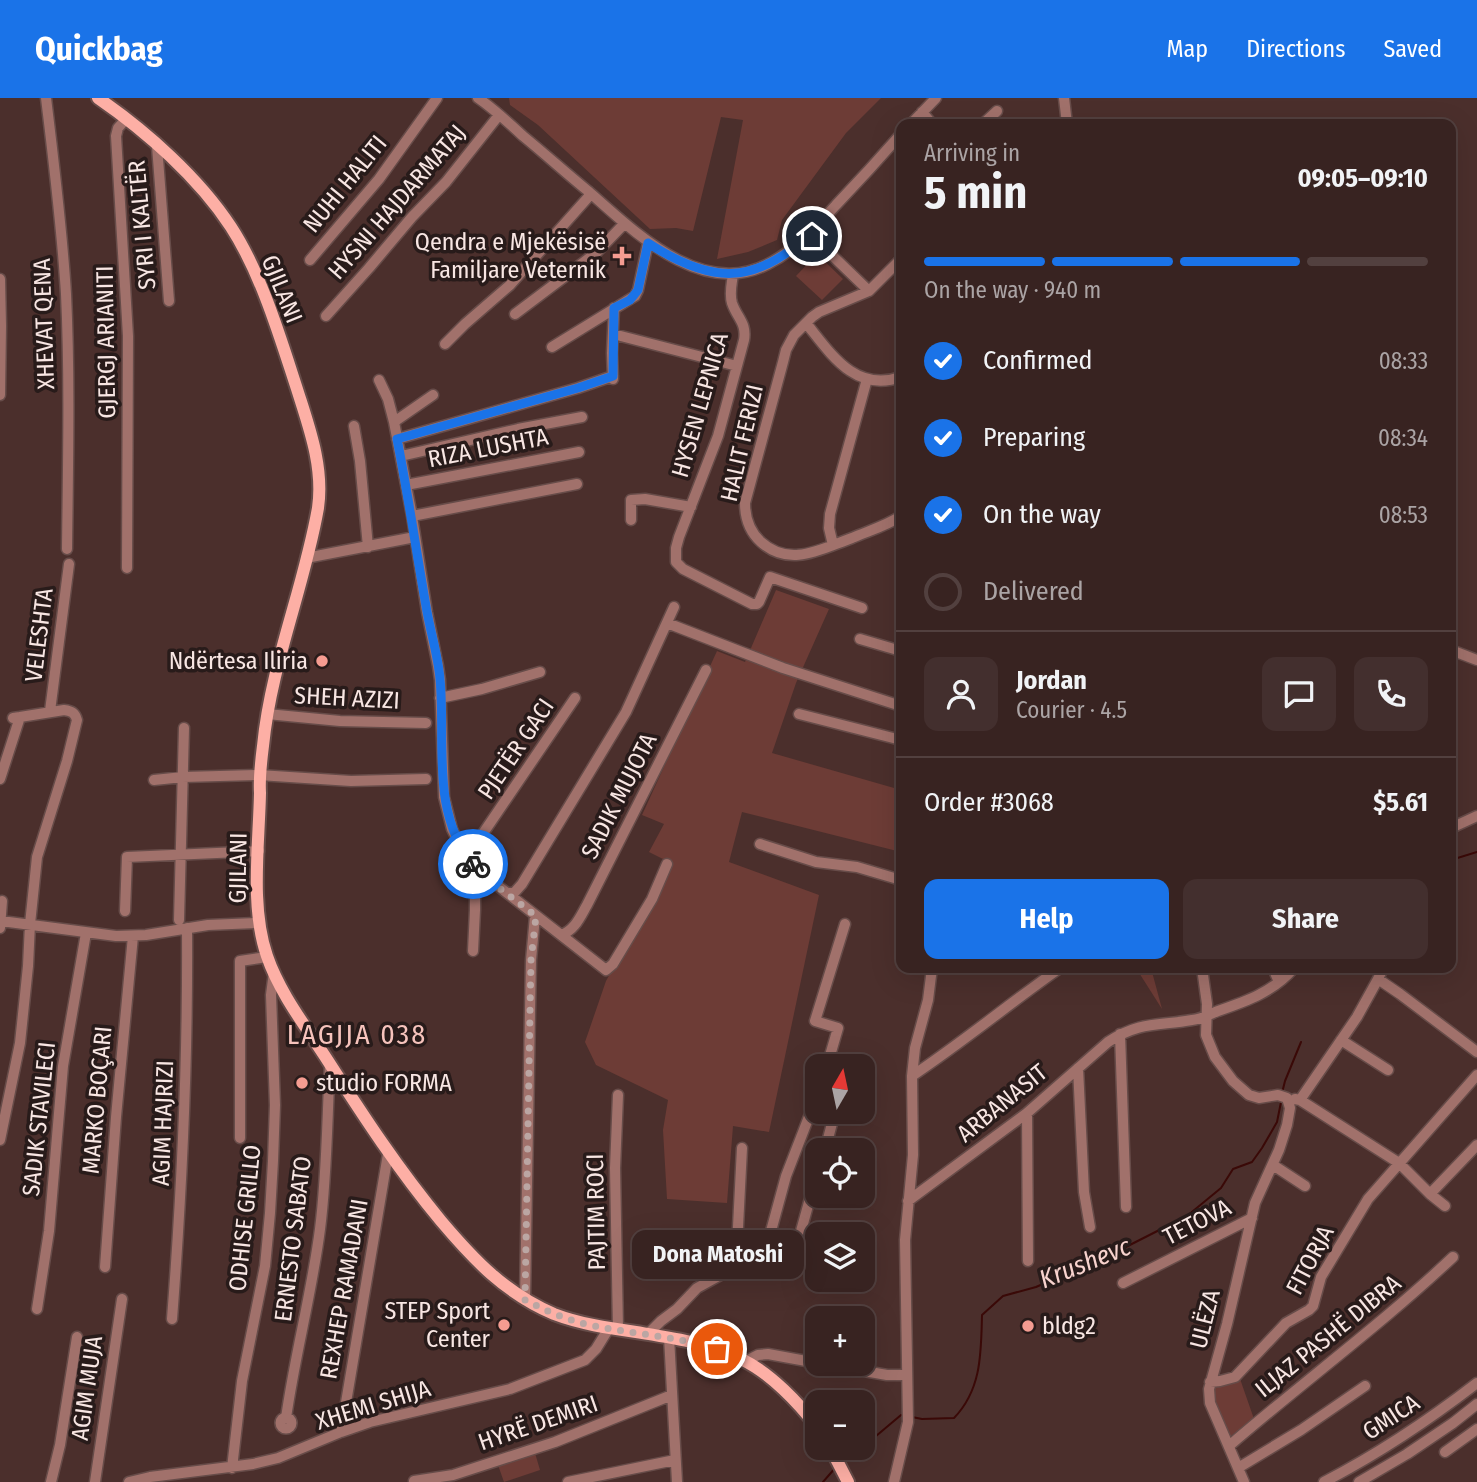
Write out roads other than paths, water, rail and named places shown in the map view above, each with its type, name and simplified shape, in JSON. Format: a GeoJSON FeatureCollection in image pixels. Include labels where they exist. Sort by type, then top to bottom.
{"type":"FeatureCollection","features":[{"type":"Feature","properties":{"kind":"main road","name":"GJILANI"},"geometry":{"type":"LineString","coordinates":[[98,98],[172,158],[231,227],[258,280],[284,349],[308,424],[318,468],[318,507],[276,667],[259,775],[257,908],[268,957],[274,971],[299,1016],[388,1154],[430,1208],[494,1278],[525,1300],[564,1318],[702,1344],[746,1361],[805,1410]]}},
{"type":"Feature","properties":{"kind":"main road"},"geometry":{"type":"LineString","coordinates":[[838,1460],[847,1479]]}},
{"type":"Feature","properties":{"kind":"street","name":"XHEVAT QENA"},"geometry":{"type":"LineString","coordinates":[[46,98],[57,183],[66,295],[67,549]]}},
{"type":"Feature","properties":{"kind":"street","name":"NUHI HALITI"},"geometry":{"type":"LineString","coordinates":[[310,260],[379,179],[437,98]]}},
{"type":"Feature","properties":{"kind":"street"},"geometry":{"type":"LineString","coordinates":[[478,98],[648,243],[671,256],[712,272],[733,274],[754,271],[789,252],[810,234],[896,139]]}},
{"type":"Feature","properties":{"kind":"street"},"geometry":{"type":"LineString","coordinates":[[916,119],[936,98]]}},
{"type":"Feature","properties":{"kind":"street"},"geometry":{"type":"LineString","coordinates":[[1064,98],[1066,119]]}},
{"type":"Feature","properties":{"kind":"street"},"geometry":{"type":"LineString","coordinates":[[989,119],[998,111]]}},
{"type":"Feature","properties":{"kind":"street"},"geometry":{"type":"LineString","coordinates":[[922,112],[928,119]]}},
{"type":"Feature","properties":{"kind":"street","name":"HYSNI HAJDARMATAJ"},"geometry":{"type":"LineString","coordinates":[[326,316],[446,182],[499,115]]}},
{"type":"Feature","properties":{"kind":"street","name":"GJERGJ ARIANITI"},"geometry":{"type":"LineString","coordinates":[[126,119],[118,128],[116,136],[128,336],[127,568]]}},
{"type":"Feature","properties":{"kind":"street","name":"SYRI I KALTËR"},"geometry":{"type":"LineString","coordinates":[[157,146],[169,301]]}},
{"type":"Feature","properties":{"kind":"street"},"geometry":{"type":"LineString","coordinates":[[445,344],[510,285],[591,194]]}},
{"type":"Feature","properties":{"kind":"street"},"geometry":{"type":"LineString","coordinates":[[515,314],[596,253],[624,224]]}},
{"type":"Feature","properties":{"kind":"street"},"geometry":{"type":"LineString","coordinates":[[810,234],[869,292]]}},
{"type":"Feature","properties":{"kind":"street"},"geometry":{"type":"LineString","coordinates":[[552,347],[630,300],[638,290],[648,243]]}},
{"type":"Feature","properties":{"kind":"street","name":"HALIT FERIZI"},"geometry":{"type":"LineString","coordinates":[[896,263],[869,292],[819,312],[794,335],[786,350],[747,494],[745,511],[758,540],[783,555],[800,555],[833,545],[896,519]]}},
{"type":"Feature","properties":{"kind":"street","name":"HYSEN LEPNICA"},"geometry":{"type":"LineString","coordinates":[[733,274],[732,302],[745,332],[718,436],[679,537],[676,562],[683,569],[752,604],[759,602],[771,577],[862,608]]}},
{"type":"Feature","properties":{"kind":"street"},"geometry":{"type":"LineString","coordinates":[[0,279],[0,395]]}},
{"type":"Feature","properties":{"kind":"street"},"geometry":{"type":"LineString","coordinates":[[397,439],[613,378],[614,308]]}},
{"type":"Feature","properties":{"kind":"street"},"geometry":{"type":"LineString","coordinates":[[806,323],[844,367],[858,376],[867,379],[896,378]]}},
{"type":"Feature","properties":{"kind":"street"},"geometry":{"type":"LineString","coordinates":[[613,334],[737,366]]}},
{"type":"Feature","properties":{"kind":"street"},"geometry":{"type":"LineString","coordinates":[[833,545],[829,528],[830,514],[867,379]]}},
{"type":"Feature","properties":{"kind":"street"},"geometry":{"type":"LineString","coordinates":[[379,380],[394,422],[438,666],[444,797],[459,846],[494,884],[606,970],[613,964],[648,906],[667,864]]}},
{"type":"Feature","properties":{"kind":"street"},"geometry":{"type":"LineString","coordinates":[[394,422],[433,395]]}},
{"type":"Feature","properties":{"kind":"street"},"geometry":{"type":"LineString","coordinates":[[401,456],[582,417]]}},
{"type":"Feature","properties":{"kind":"street"},"geometry":{"type":"LineString","coordinates":[[354,426],[368,547]]}},
{"type":"Feature","properties":{"kind":"street","name":"RIZA LUSHTA"},"geometry":{"type":"LineString","coordinates":[[406,485],[579,452]]}},
{"type":"Feature","properties":{"kind":"street"},"geometry":{"type":"LineString","coordinates":[[412,516],[578,484]]}},
{"type":"Feature","properties":{"kind":"street","name":"HYSEN LEPNICA"},"geometry":{"type":"LineString","coordinates":[[631,520],[631,500],[645,499],[691,507]]}},
{"type":"Feature","properties":{"kind":"street"},"geometry":{"type":"LineString","coordinates":[[306,558],[415,537]]}},
{"type":"Feature","properties":{"kind":"street","name":"VELESHTA"},"geometry":{"type":"LineString","coordinates":[[50,711],[69,564]]}},
{"type":"Feature","properties":{"kind":"street"},"geometry":{"type":"LineString","coordinates":[[508,894],[516,891],[522,884],[616,730],[674,607]]}},
{"type":"Feature","properties":{"kind":"street"},"geometry":{"type":"LineString","coordinates":[[667,623],[783,668],[896,704]]}},
{"type":"Feature","properties":{"kind":"street"},"geometry":{"type":"LineString","coordinates":[[860,639],[896,650]]}},
{"type":"Feature","properties":{"kind":"street"},"geometry":{"type":"LineString","coordinates":[[1456,652],[1477,660]]}},
{"type":"Feature","properties":{"kind":"street","name":"SADIK MUJOTA"},"geometry":{"type":"LineString","coordinates":[[561,935],[574,927],[587,905],[706,670]]}},
{"type":"Feature","properties":{"kind":"street"},"geometry":{"type":"LineString","coordinates":[[440,698],[540,672]]}},
{"type":"Feature","properties":{"kind":"street","name":"PJETËR GACI"},"geometry":{"type":"LineString","coordinates":[[471,862],[575,698]]}},
{"type":"Feature","properties":{"kind":"street"},"geometry":{"type":"LineString","coordinates":[[0,779],[17,718],[50,711],[71,711],[75,714],[77,720],[68,761],[37,857],[20,1042],[0,1140]]}},
{"type":"Feature","properties":{"kind":"street","name":"SHEH AZIZI"},"geometry":{"type":"LineString","coordinates":[[267,714],[340,721],[426,723]]}},
{"type":"Feature","properties":{"kind":"street"},"geometry":{"type":"LineString","coordinates":[[799,714],[896,739]]}},
{"type":"Feature","properties":{"kind":"street"},"geometry":{"type":"LineString","coordinates":[[824,725],[896,745]]}},
{"type":"Feature","properties":{"kind":"street"},"geometry":{"type":"LineString","coordinates":[[178,920],[184,728]]}},
{"type":"Feature","properties":{"kind":"street"},"geometry":{"type":"LineString","coordinates":[[154,780],[259,775],[351,781],[426,779]]}},
{"type":"Feature","properties":{"kind":"street"},"geometry":{"type":"LineString","coordinates":[[1456,826],[1477,816]]}},
{"type":"Feature","properties":{"kind":"street"},"geometry":{"type":"LineString","coordinates":[[760,844],[816,862],[857,867],[896,879]]}},
{"type":"Feature","properties":{"kind":"street"},"geometry":{"type":"LineString","coordinates":[[125,911],[127,857],[259,851]]}},
{"type":"Feature","properties":{"kind":"street"},"geometry":{"type":"LineString","coordinates":[[471,862],[475,910],[473,951]]}},
{"type":"Feature","properties":{"kind":"street"},"geometry":{"type":"LineString","coordinates":[[0,928],[2,901]]}},
{"type":"Feature","properties":{"kind":"street"},"geometry":{"type":"LineString","coordinates":[[525,1300],[531,960],[536,916]]}},
{"type":"Feature","properties":{"kind":"street"},"geometry":{"type":"LineString","coordinates":[[1,921],[116,936],[229,923],[259,923]]}},
{"type":"Feature","properties":{"kind":"street"},"geometry":{"type":"LineString","coordinates":[[830,1054],[838,1028],[815,1021],[845,924]]}},
{"type":"Feature","properties":{"kind":"street","name":"AGIM HAJRIZI"},"geometry":{"type":"LineString","coordinates":[[172,1319],[184,1156],[188,1017],[187,928]]}},
{"type":"Feature","properties":{"kind":"street","name":"SADIK STAVILECI"},"geometry":{"type":"LineString","coordinates":[[37,1309],[49,1231],[64,1066],[86,933]]}},
{"type":"Feature","properties":{"kind":"street","name":"MARKO BOÇARI"},"geometry":{"type":"LineString","coordinates":[[105,1267],[133,936]]}},
{"type":"Feature","properties":{"kind":"street"},"geometry":{"type":"LineString","coordinates":[[240,1138],[240,961],[268,957]]}},
{"type":"Feature","properties":{"kind":"street","name":"ODHISE GRILLO"},"geometry":{"type":"LineString","coordinates":[[232,1468],[242,1381],[268,1240],[275,1134],[271,995],[274,971]]}},
{"type":"Feature","properties":{"kind":"street"},"geometry":{"type":"LineString","coordinates":[[894,1482],[908,1417],[905,1252],[913,1155],[912,1076],[915,1048],[928,1000],[931,973]]}},
{"type":"Feature","properties":{"kind":"street"},"geometry":{"type":"LineString","coordinates":[[912,1076],[1053,973]]}},
{"type":"Feature","properties":{"kind":"street"},"geometry":{"type":"LineString","coordinates":[[1203,973],[1207,1004],[1206,1035],[1220,1066],[1233,1081],[1254,1097],[1283,1096],[1300,1100],[1399,1163],[1446,1206]]}},
{"type":"Feature","properties":{"kind":"street"},"geometry":{"type":"LineString","coordinates":[[1275,973],[1279,982]]}},
{"type":"Feature","properties":{"kind":"street","name":"ARBANASIT"},"geometry":{"type":"LineString","coordinates":[[908,1200],[1027,1112],[1120,1034],[1139,1026],[1187,1021],[1206,1016],[1259,996],[1289,973]]}},
{"type":"Feature","properties":{"kind":"street"},"geometry":{"type":"LineString","coordinates":[[1300,1100],[1357,1017],[1381,973]]}},
{"type":"Feature","properties":{"kind":"street"},"geometry":{"type":"LineString","coordinates":[[1378,979],[1477,1052]]}},
{"type":"Feature","properties":{"kind":"street"},"geometry":{"type":"LineString","coordinates":[[1120,1034],[1126,1207]]}},
{"type":"Feature","properties":{"kind":"street"},"geometry":{"type":"LineString","coordinates":[[1341,1040],[1388,1070]]}},
{"type":"Feature","properties":{"kind":"street","name":"ERNESTO SABATO"},"geometry":{"type":"LineString","coordinates":[[286,1418],[321,1226],[330,1064]]}},
{"type":"Feature","properties":{"kind":"street"},"geometry":{"type":"LineString","coordinates":[[1078,1068],[1084,1192],[1090,1227]]}},
{"type":"Feature","properties":{"kind":"street","name":"FITORJA"},"geometry":{"type":"LineString","coordinates":[[1210,1382],[1235,1377],[1286,1323],[1313,1306],[1321,1277],[1368,1199],[1477,1075]]}},
{"type":"Feature","properties":{"kind":"street","name":"PAJTIM ROCI"},"geometry":{"type":"LineString","coordinates":[[614,1329],[618,1095]]}},
{"type":"Feature","properties":{"kind":"street","name":"ULËZA"},"geometry":{"type":"LineString","coordinates":[[1244,1482],[1210,1403],[1209,1389],[1259,1191],[1273,1165],[1287,1125],[1290,1108],[1283,1096]]}},
{"type":"Feature","properties":{"kind":"street"},"geometry":{"type":"LineString","coordinates":[[1027,1112],[1028,1261]]}},
{"type":"Feature","properties":{"kind":"street"},"geometry":{"type":"LineString","coordinates":[[762,1252],[768,1242],[786,1176],[806,1124]]}},
{"type":"Feature","properties":{"kind":"street"},"geometry":{"type":"LineString","coordinates":[[1430,1194],[1477,1145]]}},
{"type":"Feature","properties":{"kind":"street"},"geometry":{"type":"LineString","coordinates":[[736,1266],[742,1148]]}},
{"type":"Feature","properties":{"kind":"street","name":"REXHEP RAMADANI"},"geometry":{"type":"LineString","coordinates":[[341,1432],[388,1154]]}},
{"type":"Feature","properties":{"kind":"street"},"geometry":{"type":"LineString","coordinates":[[1273,1165],[1305,1186]]}},
{"type":"Feature","properties":{"kind":"street"},"geometry":{"type":"LineString","coordinates":[[648,1334],[677,1310],[697,1288],[762,1252],[788,1244],[798,1236],[806,1208]]}},
{"type":"Feature","properties":{"kind":"street","name":"TETOVA"},"geometry":{"type":"LineString","coordinates":[[1123,1283],[1252,1217]]}},
{"type":"Feature","properties":{"kind":"street","name":"ILJAZ PASHË DIBRA"},"geometry":{"type":"LineString","coordinates":[[1229,1446],[1275,1405],[1420,1288],[1453,1257]]}},
{"type":"Feature","properties":{"kind":"street","name":"AGIM MUJA"},"geometry":{"type":"LineString","coordinates":[[95,1482],[122,1299]]}},
{"type":"Feature","properties":{"kind":"street","name":"XHEMI SHIJA"},"geometry":{"type":"LineString","coordinates":[[129,1482],[150,1477],[232,1468],[278,1458],[370,1422],[495,1393],[571,1366],[590,1356],[614,1329]]}},
{"type":"Feature","properties":{"kind":"street"},"geometry":{"type":"LineString","coordinates":[[51,1482],[60,1445],[78,1336]]}},
{"type":"Feature","properties":{"kind":"street"},"geometry":{"type":"LineString","coordinates":[[669,1338],[677,1482]]}},
{"type":"Feature","properties":{"kind":"street"},"geometry":{"type":"LineString","coordinates":[[746,1361],[768,1354],[805,1361]]}},
{"type":"Feature","properties":{"kind":"street"},"geometry":{"type":"LineString","coordinates":[[875,1374],[906,1375]]}},
{"type":"Feature","properties":{"kind":"street","name":"GMICA"},"geometry":{"type":"LineString","coordinates":[[1324,1482],[1389,1445],[1477,1382]]}},
{"type":"Feature","properties":{"kind":"street"},"geometry":{"type":"LineString","coordinates":[[1238,1468],[1301,1430],[1365,1386]]}},
{"type":"Feature","properties":{"kind":"street","name":"HYRË DEMIRI"},"geometry":{"type":"LineString","coordinates":[[414,1481],[453,1475],[555,1442],[672,1395]]}},
{"type":"Feature","properties":{"kind":"street"},"geometry":{"type":"LineString","coordinates":[[1359,1482],[1430,1439],[1477,1404]]}},
{"type":"Feature","properties":{"kind":"street"},"geometry":{"type":"LineString","coordinates":[[1446,1452],[1477,1429]]}},
{"type":"Feature","properties":{"kind":"street"},"geometry":{"type":"LineString","coordinates":[[568,1482],[675,1461]]}},
{"type":"Feature","properties":{"kind":"waterway","name":"Krushevc"},"geometry":{"type":"LineString","coordinates":[[1456,858],[1477,852]]}},
{"type":"Feature","properties":{"kind":"waterway","name":"Krushevc"},"geometry":{"type":"LineString","coordinates":[[1282,1093],[1301,1042]]}},
{"type":"Feature","properties":{"kind":"waterway","name":"Krushevc"},"geometry":{"type":"LineString","coordinates":[[912,1417],[954,1418],[963,1407],[978,1370],[982,1315],[1003,1296],[1036,1287],[1112,1254],[1187,1216],[1221,1188],[1233,1169],[1252,1162],[1277,1122],[1281,1102]]}},
{"type":"Feature","properties":{"kind":"waterway","name":"Krushevc"},"geometry":{"type":"LineString","coordinates":[[875,1437],[903,1415]]}},
{"type":"Feature","properties":{"kind":"waterway","name":"Krushevc"},"geometry":{"type":"LineString","coordinates":[[823,1482],[836,1467]]}},
{"type":"Feature","properties":{"kind":"place","name":"Qendra e Mjekësisë Familjare Veternik"},"geometry":{"type":"Point","coordinates":[622,256]}},
{"type":"Feature","properties":{"kind":"place","name":"Ndërtesa Iliria"},"geometry":{"type":"Point","coordinates":[322,661]}},
{"type":"Feature","properties":{"kind":"place","name":"studio FORMA"},"geometry":{"type":"Point","coordinates":[302,1083]}},
{"type":"Feature","properties":{"kind":"place","name":"STEP Sport Center"},"geometry":{"type":"Point","coordinates":[504,1325]}},
{"type":"Feature","properties":{"kind":"place","name":"bldg2"},"geometry":{"type":"Point","coordinates":[1028,1326]}},
{"type":"Feature","properties":{"kind":"place","name":"Dona Matoshi"},"geometry":{"type":"Point","coordinates":[717,1349]}},
{"type":"Feature","properties":{"kind":"district","name":"LAGJJA 038"},"geometry":{"type":"Point","coordinates":[357,1034]}}]}
